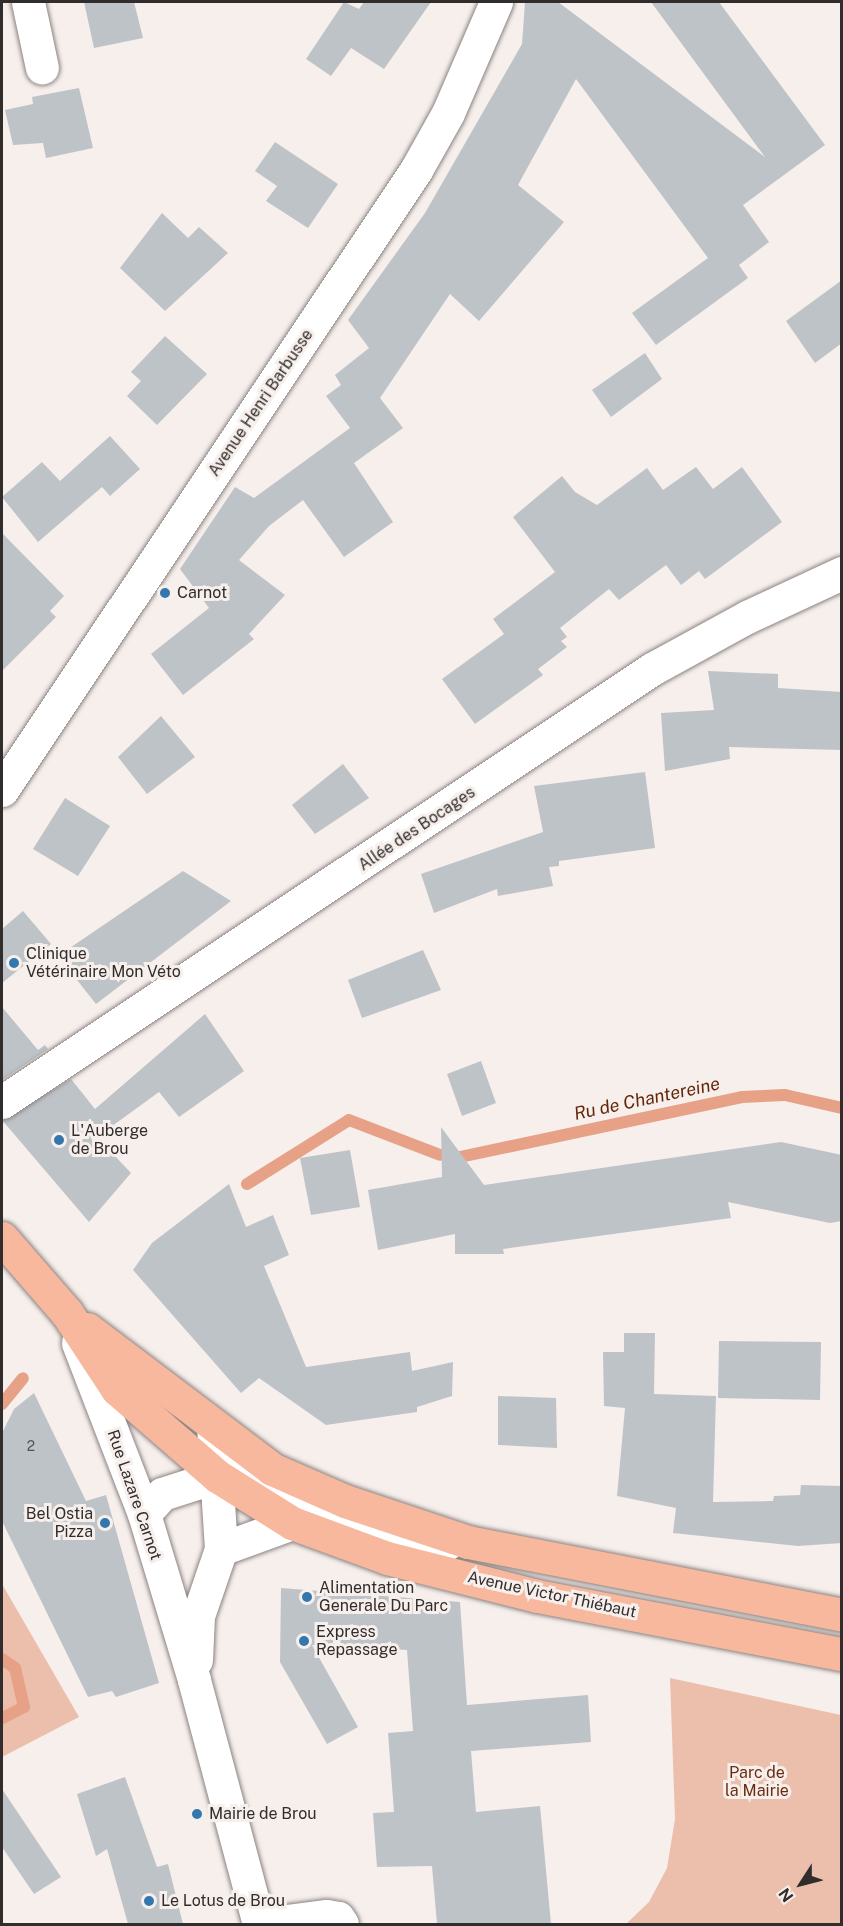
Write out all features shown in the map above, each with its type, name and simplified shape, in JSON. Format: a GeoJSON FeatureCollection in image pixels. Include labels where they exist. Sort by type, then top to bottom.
{"type":"FeatureCollection","features":[{"type":"Feature","properties":{"kind":"main road","name":"Avenue Victor Thiébaut"},"geometry":{"type":"LineString","coordinates":[[2,1238],[67,1313],[117,1389],[217,1476],[292,1523],[387,1558],[537,1596],[842,1654]]}},
{"type":"Feature","properties":{"kind":"main road","name":"Avenue Victor Thiébaut"},"geometry":{"type":"LineString","coordinates":[[67,1313],[272,1469],[345,1501],[455,1538],[842,1615]]}},
{"type":"Feature","properties":{"kind":"street"},"geometry":{"type":"LineString","coordinates":[[28,2],[42,68]]}},
{"type":"Feature","properties":{"kind":"street","name":"Avenue Henri Barbusse"},"geometry":{"type":"LineString","coordinates":[[2,790],[416,170],[448,113],[496,2]]}},
{"type":"Feature","properties":{"kind":"street","name":"Allée des Bocages"},"geometry":{"type":"LineString","coordinates":[[2,1102],[652,669],[747,617],[842,573]]}},
{"type":"Feature","properties":{"kind":"street","name":"Rue Lazare Carnot"},"geometry":{"type":"LineString","coordinates":[[67,1313],[144,1514],[195,1680],[261,1924]]}},
{"type":"Feature","properties":{"kind":"street","name":"Rue Lazare Carnot"},"geometry":{"type":"LineString","coordinates":[[195,1680],[198,1616],[221,1549],[213,1426]]}},
{"type":"Feature","properties":{"kind":"street"},"geometry":{"type":"LineString","coordinates":[[144,1514],[162,1494],[240,1469],[291,1500],[359,1530],[433,1553],[455,1538]]}},
{"type":"Feature","properties":{"kind":"street"},"geometry":{"type":"LineString","coordinates":[[221,1549],[292,1523]]}},
{"type":"Feature","properties":{"kind":"street"},"geometry":{"type":"LineString","coordinates":[[261,1924],[327,1916],[338,1917],[342,1924]]}},
{"type":"Feature","properties":{"kind":"green space"},"geometry":{"type":"Polygon","coordinates":[[[2,1584],[79,1717],[2,1757],[2,1584]]]}},
{"type":"Feature","properties":{"kind":"green space","name":"Parc de la Mairie"},"geometry":{"type":"Polygon","coordinates":[[[670,1678],[841,1715],[841,1924],[626,1924],[649,1902],[667,1868],[675,1819],[670,1678]]]}},
{"type":"Feature","properties":{"kind":"building"},"geometry":{"type":"Polygon","coordinates":[[[84,2],[134,2],[143,38],[94,48],[84,2]]]}},
{"type":"Feature","properties":{"kind":"building"},"geometry":{"type":"Polygon","coordinates":[[[344,2],[359,9],[364,2],[431,2],[384,69],[351,48],[331,76],[306,59],[344,2]]]}},
{"type":"Feature","properties":{"kind":"building"},"geometry":{"type":"Polygon","coordinates":[[[525,2],[558,2],[765,157],[651,2],[719,2],[825,145],[743,205],[769,242],[739,265],[748,278],[656,345],[632,313],[708,258],[576,79],[518,185],[564,222],[479,321],[450,294],[380,398],[403,428],[354,463],[393,522],[344,557],[303,500],[269,526],[239,560],[285,595],[249,634],[254,639],[183,695],[151,654],[209,608],[180,569],[235,487],[254,498],[350,428],[326,396],[341,385],[335,375],[369,348],[348,320],[425,213],[522,44],[525,2]]]}},
{"type":"Feature","properties":{"kind":"building"},"geometry":{"type":"Polygon","coordinates":[[[79,88],[93,148],[46,158],[43,143],[13,145],[5,110],[33,104],[32,97],[79,88]]]}},
{"type":"Feature","properties":{"kind":"building"},"geometry":{"type":"Polygon","coordinates":[[[275,142],[338,184],[308,228],[266,201],[277,186],[255,171],[275,142]]]}},
{"type":"Feature","properties":{"kind":"building"},"geometry":{"type":"Polygon","coordinates":[[[162,213],[188,238],[199,227],[228,253],[165,311],[120,268],[162,213]]]}},
{"type":"Feature","properties":{"kind":"building"},"geometry":{"type":"Polygon","coordinates":[[[842,280],[842,343],[815,363],[786,321],[842,280]]]}},
{"type":"Feature","properties":{"kind":"building"},"geometry":{"type":"Polygon","coordinates":[[[165,336],[207,374],[157,425],[127,396],[141,381],[131,372],[165,336]]]}},
{"type":"Feature","properties":{"kind":"building"},"geometry":{"type":"Polygon","coordinates":[[[645,353],[662,379],[611,417],[592,390],[645,353]]]}},
{"type":"Feature","properties":{"kind":"building"},"geometry":{"type":"Polygon","coordinates":[[[110,436],[140,469],[110,496],[102,487],[38,542],[2,497],[42,462],[60,481],[110,436]]]}},
{"type":"Feature","properties":{"kind":"building"},"geometry":{"type":"Polygon","coordinates":[[[696,467],[713,489],[742,467],[782,522],[705,579],[699,571],[681,585],[666,565],[619,600],[609,589],[560,628],[567,637],[561,641],[567,647],[538,669],[543,675],[475,724],[442,679],[504,634],[493,619],[555,572],[513,517],[562,476],[575,492],[597,505],[647,468],[663,490],[696,467]]]}},
{"type":"Feature","properties":{"kind":"building"},"geometry":{"type":"Polygon","coordinates":[[[2,533],[64,596],[50,611],[56,617],[2,671],[2,533]]]}},
{"type":"Feature","properties":{"kind":"building"},"geometry":{"type":"Polygon","coordinates":[[[708,671],[778,674],[778,688],[842,692],[842,750],[729,747],[730,759],[665,771],[661,713],[714,710],[708,671]]]}},
{"type":"Feature","properties":{"kind":"building"},"geometry":{"type":"Polygon","coordinates":[[[161,716],[195,757],[147,794],[118,757],[161,716]]]}},
{"type":"Feature","properties":{"kind":"building"},"geometry":{"type":"Polygon","coordinates":[[[343,764],[369,798],[315,834],[292,805],[343,764]]]}},
{"type":"Feature","properties":{"kind":"building"},"geometry":{"type":"Polygon","coordinates":[[[645,772],[655,848],[559,861],[559,866],[549,867],[553,886],[498,896],[497,889],[434,913],[421,874],[543,832],[534,786],[645,772]]]}},
{"type":"Feature","properties":{"kind":"building"},"geometry":{"type":"Polygon","coordinates":[[[65,798],[110,826],[78,876],[33,849],[65,798]]]}},
{"type":"Feature","properties":{"kind":"building"},"geometry":{"type":"Polygon","coordinates":[[[183,871],[231,901],[96,1004],[58,956],[183,871]]]}},
{"type":"Feature","properties":{"kind":"building","name":"Clinique Vétérinaire Mon Véto"},"geometry":{"type":"Polygon","coordinates":[[[23,911],[51,944],[2,983],[2,929],[23,911]]]}},
{"type":"Feature","properties":{"kind":"building"},"geometry":{"type":"Polygon","coordinates":[[[423,950],[441,990],[362,1018],[348,980],[423,950]]]}},
{"type":"Feature","properties":{"kind":"building"},"geometry":{"type":"Polygon","coordinates":[[[2,1007],[38,1050],[45,1045],[48,1049],[2,1080],[2,1007]]]}},
{"type":"Feature","properties":{"kind":"building"},"geometry":{"type":"Polygon","coordinates":[[[205,1014],[244,1071],[179,1117],[159,1092],[97,1137],[131,1173],[89,1222],[2,1120],[71,1079],[95,1109],[205,1014]]]}},
{"type":"Feature","properties":{"kind":"building"},"geometry":{"type":"Polygon","coordinates":[[[481,1061],[496,1103],[462,1116],[447,1074],[481,1061]]]}},
{"type":"Feature","properties":{"kind":"building"},"geometry":{"type":"Polygon","coordinates":[[[441,1127],[484,1185],[781,1142],[842,1155],[842,1221],[830,1223],[728,1202],[731,1218],[503,1249],[504,1254],[455,1254],[455,1234],[378,1250],[368,1190],[442,1177],[441,1127]]]}},
{"type":"Feature","properties":{"kind":"building"},"geometry":{"type":"Polygon","coordinates":[[[350,1150],[360,1207],[311,1215],[300,1158],[350,1150]]]}},
{"type":"Feature","properties":{"kind":"building"},"geometry":{"type":"Polygon","coordinates":[[[229,1184],[246,1227],[273,1215],[289,1255],[264,1266],[306,1367],[410,1352],[412,1371],[453,1362],[452,1396],[417,1407],[417,1412],[326,1425],[259,1378],[241,1393],[133,1270],[152,1243],[229,1184]]]}},
{"type":"Feature","properties":{"kind":"building"},"geometry":{"type":"Polygon","coordinates":[[[624,1333],[655,1333],[654,1394],[716,1396],[713,1502],[773,1501],[774,1496],[800,1495],[801,1485],[842,1486],[842,1543],[798,1546],[673,1533],[676,1508],[617,1496],[625,1408],[604,1406],[603,1352],[624,1352],[624,1333]]]}},
{"type":"Feature","properties":{"kind":"building"},"geometry":{"type":"Polygon","coordinates":[[[719,1341],[821,1342],[820,1400],[718,1398],[719,1341]]]}},
{"type":"Feature","properties":{"kind":"building"},"geometry":{"type":"Polygon","coordinates":[[[34,1393],[86,1501],[106,1495],[159,1683],[116,1697],[112,1691],[88,1697],[2,1521],[2,1433],[14,1409],[34,1393]]]}},
{"type":"Feature","properties":{"kind":"building"},"geometry":{"type":"Polygon","coordinates":[[[498,1396],[556,1398],[557,1448],[498,1445],[498,1396]]]}},
{"type":"Feature","properties":{"kind":"building"},"geometry":{"type":"Polygon","coordinates":[[[281,1588],[460,1602],[467,1705],[588,1695],[591,1742],[471,1751],[476,1812],[540,1806],[551,1924],[437,1924],[432,1866],[377,1867],[373,1813],[394,1812],[388,1733],[413,1731],[407,1650],[312,1645],[358,1727],[327,1744],[280,1662],[281,1588]]]}},
{"type":"Feature","properties":{"kind":"building"},"geometry":{"type":"Polygon","coordinates":[[[125,1777],[157,1867],[168,1864],[183,1924],[128,1924],[107,1849],[96,1856],[77,1794],[125,1777]]]}},
{"type":"Feature","properties":{"kind":"building"},"geometry":{"type":"Polygon","coordinates":[[[2,1789],[61,1877],[34,1894],[2,1847],[2,1789]]]}},
{"type":"Feature","properties":{"kind":"waterway","name":"Ru de Chantereine"},"geometry":{"type":"LineString","coordinates":[[460,1157],[742,1097],[785,1095],[842,1108]]}},
{"type":"Feature","properties":{"kind":"waterway","name":"Ru de Chantereine"},"geometry":{"type":"LineString","coordinates":[[247,1184],[349,1120],[440,1155]]}},
{"type":"Feature","properties":{"kind":"waterway","name":"Ru de Chantereine"},"geometry":{"type":"LineString","coordinates":[[2,1404],[23,1378]]}},
{"type":"Feature","properties":{"kind":"waterway","name":"Ru de Chantereine"},"geometry":{"type":"LineString","coordinates":[[2,1659],[15,1668],[24,1707],[2,1718]]}},
{"type":"Feature","properties":{"kind":"place","name":"Carnot"},"geometry":{"type":"Point","coordinates":[165,593]}},
{"type":"Feature","properties":{"kind":"place","name":"Clinique Vétérinaire Mon Véto"},"geometry":{"type":"Point","coordinates":[14,963]}},
{"type":"Feature","properties":{"kind":"place","name":"L'Auberge de Brou"},"geometry":{"type":"Point","coordinates":[59,1140]}},
{"type":"Feature","properties":{"kind":"place","name":"Bel Ostia Pizza"},"geometry":{"type":"Point","coordinates":[105,1523]}},
{"type":"Feature","properties":{"kind":"place","name":"Alimentation Generale Du Parc"},"geometry":{"type":"Point","coordinates":[307,1597]}},
{"type":"Feature","properties":{"kind":"place","name":"Express Repassage"},"geometry":{"type":"Point","coordinates":[304,1641]}},
{"type":"Feature","properties":{"kind":"place","name":"Mairie de Brou"},"geometry":{"type":"Point","coordinates":[197,1814]}},
{"type":"Feature","properties":{"kind":"place","name":"Le Lotus de Brou"},"geometry":{"type":"Point","coordinates":[149,1901]}}]}
